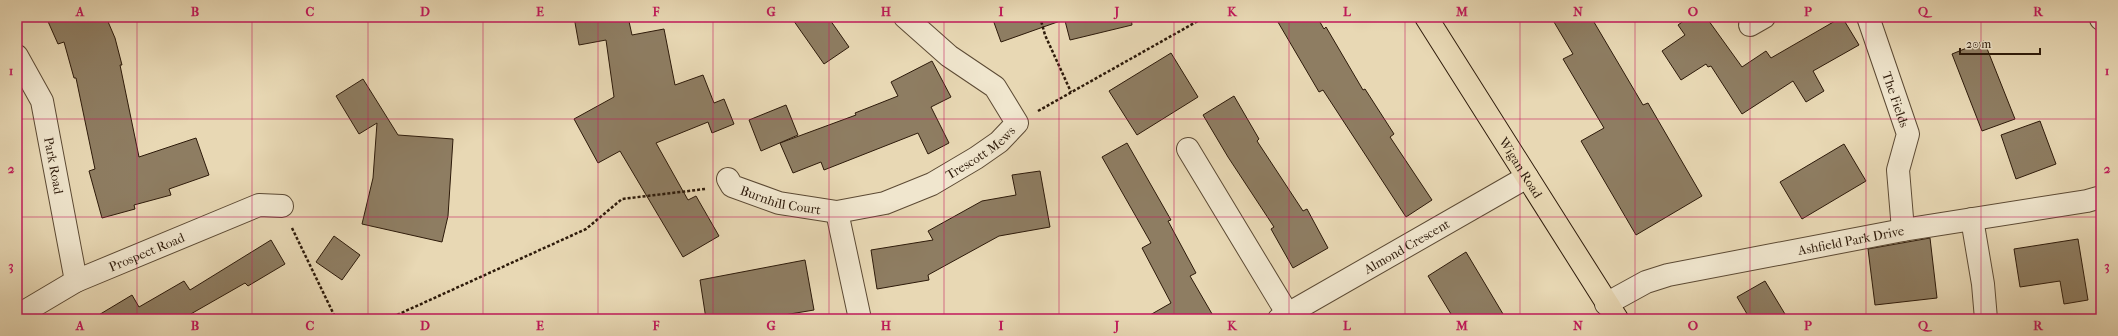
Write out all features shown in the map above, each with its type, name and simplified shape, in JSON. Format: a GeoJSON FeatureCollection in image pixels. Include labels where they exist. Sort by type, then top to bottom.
{"type":"FeatureCollection","features":[{"type":"Feature","properties":{"kind":"highway","name":"Wigan Road"},"geometry":{"type":"LineString","coordinates":[[1426,17],[1612,311]]}},
{"type":"Feature","properties":{"kind":"street","name":"Trescott Mews"},"geometry":{"type":"LineString","coordinates":[[837,212],[884,203],[932,184],[999,142],[1017,123],[995,87],[949,56],[905,17]]}},
{"type":"Feature","properties":{"kind":"street","name":"The Fields"},"geometry":{"type":"LineString","coordinates":[[1868,17],[1908,134],[1898,170],[1903,230]]}},
{"type":"Feature","properties":{"kind":"street","name":"Park Road"},"geometry":{"type":"LineString","coordinates":[[17,56],[42,101],[76,281]]}},
{"type":"Feature","properties":{"kind":"street","name":"Almond Crescent"},"geometry":{"type":"LineString","coordinates":[[1188,149],[1283,316],[1527,177]]}},
{"type":"Feature","properties":{"kind":"street","name":"Burnhill Court"},"geometry":{"type":"LineString","coordinates":[[730,183],[779,203],[837,212]]}},
{"type":"Feature","properties":{"kind":"street","name":"Ashfield Park Drive"},"geometry":{"type":"LineString","coordinates":[[1612,311],[1646,282],[1668,275],[1903,230],[2087,201],[2101,197]]}},
{"type":"Feature","properties":{"kind":"street","name":"Prospect Road"},"geometry":{"type":"LineString","coordinates":[[17,316],[76,281],[259,205],[282,206]]}},
{"type":"Feature","properties":{"kind":"street"},"geometry":{"type":"LineString","coordinates":[[837,212],[860,319]]}},
{"type":"Feature","properties":{"kind":"street"},"geometry":{"type":"LineString","coordinates":[[1972,219],[1983,284],[1986,319]]}},
{"type":"Feature","properties":{"kind":"path"},"geometry":{"type":"LineString","coordinates":[[1040,17],[1045,35],[1071,92]]}},
{"type":"Feature","properties":{"kind":"path"},"geometry":{"type":"LineString","coordinates":[[1017,123],[1205,17]]}},
{"type":"Feature","properties":{"kind":"path"},"geometry":{"type":"LineString","coordinates":[[388,319],[586,229],[622,199],[730,183]]}},
{"type":"Feature","properties":{"kind":"path"},"geometry":{"type":"LineString","coordinates":[[282,206],[336,319]]}},
{"type":"Feature","properties":{"kind":"building"},"geometry":{"type":"Polygon","coordinates":[[[46,17],[106,17],[115,38],[122,65],[120,65],[139,157],[196,138],[209,175],[169,189],[171,195],[134,205],[135,209],[102,218],[89,171],[95,169],[76,78],[74,78],[64,42],[58,44],[46,17]]]}},
{"type":"Feature","properties":{"kind":"building"},"geometry":{"type":"Polygon","coordinates":[[[574,17],[628,17],[632,35],[664,29],[675,85],[703,75],[714,103],[724,99],[734,124],[712,133],[708,122],[656,143],[688,200],[696,196],[719,236],[683,257],[620,151],[598,163],[574,119],[614,97],[606,40],[579,45],[574,17]]]}},
{"type":"Feature","properties":{"kind":"building"},"geometry":{"type":"Polygon","coordinates":[[[791,17],[828,17],[849,47],[824,64],[791,17]]]}},
{"type":"Feature","properties":{"kind":"building"},"geometry":{"type":"Polygon","coordinates":[[[992,17],[1062,17],[1063,20],[1001,42],[992,17]]]}},
{"type":"Feature","properties":{"kind":"building"},"geometry":{"type":"Polygon","coordinates":[[[1064,17],[1131,17],[1132,25],[1070,40],[1064,17]]]}},
{"type":"Feature","properties":{"kind":"building"},"geometry":{"type":"Polygon","coordinates":[[[1275,17],[1317,17],[1324,29],[1326,27],[1363,90],[1365,89],[1394,134],[1390,137],[1432,200],[1406,217],[1323,90],[1319,92],[1275,17]]]}},
{"type":"Feature","properties":{"kind":"building"},"geometry":{"type":"Polygon","coordinates":[[[1551,17],[1591,17],[1643,105],[1648,103],[1702,196],[1636,235],[1581,141],[1604,128],[1563,59],[1573,54],[1551,17]]]}},
{"type":"Feature","properties":{"kind":"building"},"geometry":{"type":"Polygon","coordinates":[[[1689,17],[1706,17],[1742,67],[1766,51],[1771,58],[1842,17],[1859,45],[1813,71],[1824,91],[1806,102],[1793,81],[1742,114],[1711,66],[1708,67],[1706,64],[1681,80],[1662,51],[1685,35],[1678,25],[1689,17]]]}},
{"type":"Feature","properties":{"kind":"building"},"geometry":{"type":"Polygon","coordinates":[[[1984,41],[2015,119],[1982,131],[1952,54],[1984,41]]]}},
{"type":"Feature","properties":{"kind":"building"},"geometry":{"type":"Polygon","coordinates":[[[1171,53],[1198,97],[1137,135],[1109,91],[1171,53]]]}},
{"type":"Feature","properties":{"kind":"building"},"geometry":{"type":"Polygon","coordinates":[[[932,61],[951,97],[931,107],[949,143],[928,154],[918,133],[824,170],[821,162],[793,173],[780,143],[856,115],[855,113],[898,96],[891,82],[932,61]]]}},
{"type":"Feature","properties":{"kind":"building"},"geometry":{"type":"Polygon","coordinates":[[[363,79],[398,135],[453,139],[448,216],[442,242],[362,224],[373,178],[377,123],[359,134],[336,96],[363,79]]]}},
{"type":"Feature","properties":{"kind":"building"},"geometry":{"type":"Polygon","coordinates":[[[1234,96],[1259,139],[1257,141],[1303,211],[1307,209],[1328,248],[1293,268],[1271,229],[1274,227],[1228,157],[1203,115],[1234,96]]]}},
{"type":"Feature","properties":{"kind":"building"},"geometry":{"type":"Polygon","coordinates":[[[786,105],[798,135],[761,151],[749,120],[786,105]]]}},
{"type":"Feature","properties":{"kind":"building"},"geometry":{"type":"Polygon","coordinates":[[[2040,121],[2056,164],[2016,179],[2001,135],[2040,121]]]}},
{"type":"Feature","properties":{"kind":"building"},"geometry":{"type":"Polygon","coordinates":[[[1127,143],[1171,220],[1168,221],[1196,273],[1190,276],[1215,319],[1143,319],[1171,303],[1142,248],[1151,243],[1102,157],[1127,143]]]}},
{"type":"Feature","properties":{"kind":"building"},"geometry":{"type":"Polygon","coordinates":[[[1844,144],[1866,181],[1802,219],[1780,182],[1844,144]]]}},
{"type":"Feature","properties":{"kind":"building"},"geometry":{"type":"Polygon","coordinates":[[[1040,171],[1050,227],[999,236],[928,275],[929,280],[877,289],[871,250],[933,240],[928,231],[982,201],[1016,195],[1012,175],[1040,171]]]}},
{"type":"Feature","properties":{"kind":"building"},"geometry":{"type":"Polygon","coordinates":[[[334,236],[360,255],[342,280],[316,262],[334,236]]]}},
{"type":"Feature","properties":{"kind":"building"},"geometry":{"type":"Polygon","coordinates":[[[1930,238],[1937,298],[1875,305],[1868,249],[1930,238]]]}},
{"type":"Feature","properties":{"kind":"building"},"geometry":{"type":"Polygon","coordinates":[[[2078,239],[2088,300],[2064,304],[2060,281],[2020,287],[2014,249],[2078,239]]]}},
{"type":"Feature","properties":{"kind":"building"},"geometry":{"type":"Polygon","coordinates":[[[271,240],[285,264],[248,286],[245,283],[182,319],[92,319],[132,295],[139,307],[184,281],[190,290],[271,240]]]}},
{"type":"Feature","properties":{"kind":"building"},"geometry":{"type":"Polygon","coordinates":[[[1466,252],[1506,319],[1454,319],[1428,276],[1466,252]]]}},
{"type":"Feature","properties":{"kind":"building"},"geometry":{"type":"Polygon","coordinates":[[[805,260],[814,310],[760,319],[706,319],[700,280],[805,260]]]}},
{"type":"Feature","properties":{"kind":"building"},"geometry":{"type":"Polygon","coordinates":[[[1765,281],[1788,319],[1750,319],[1737,297],[1765,281]]]}}]}
